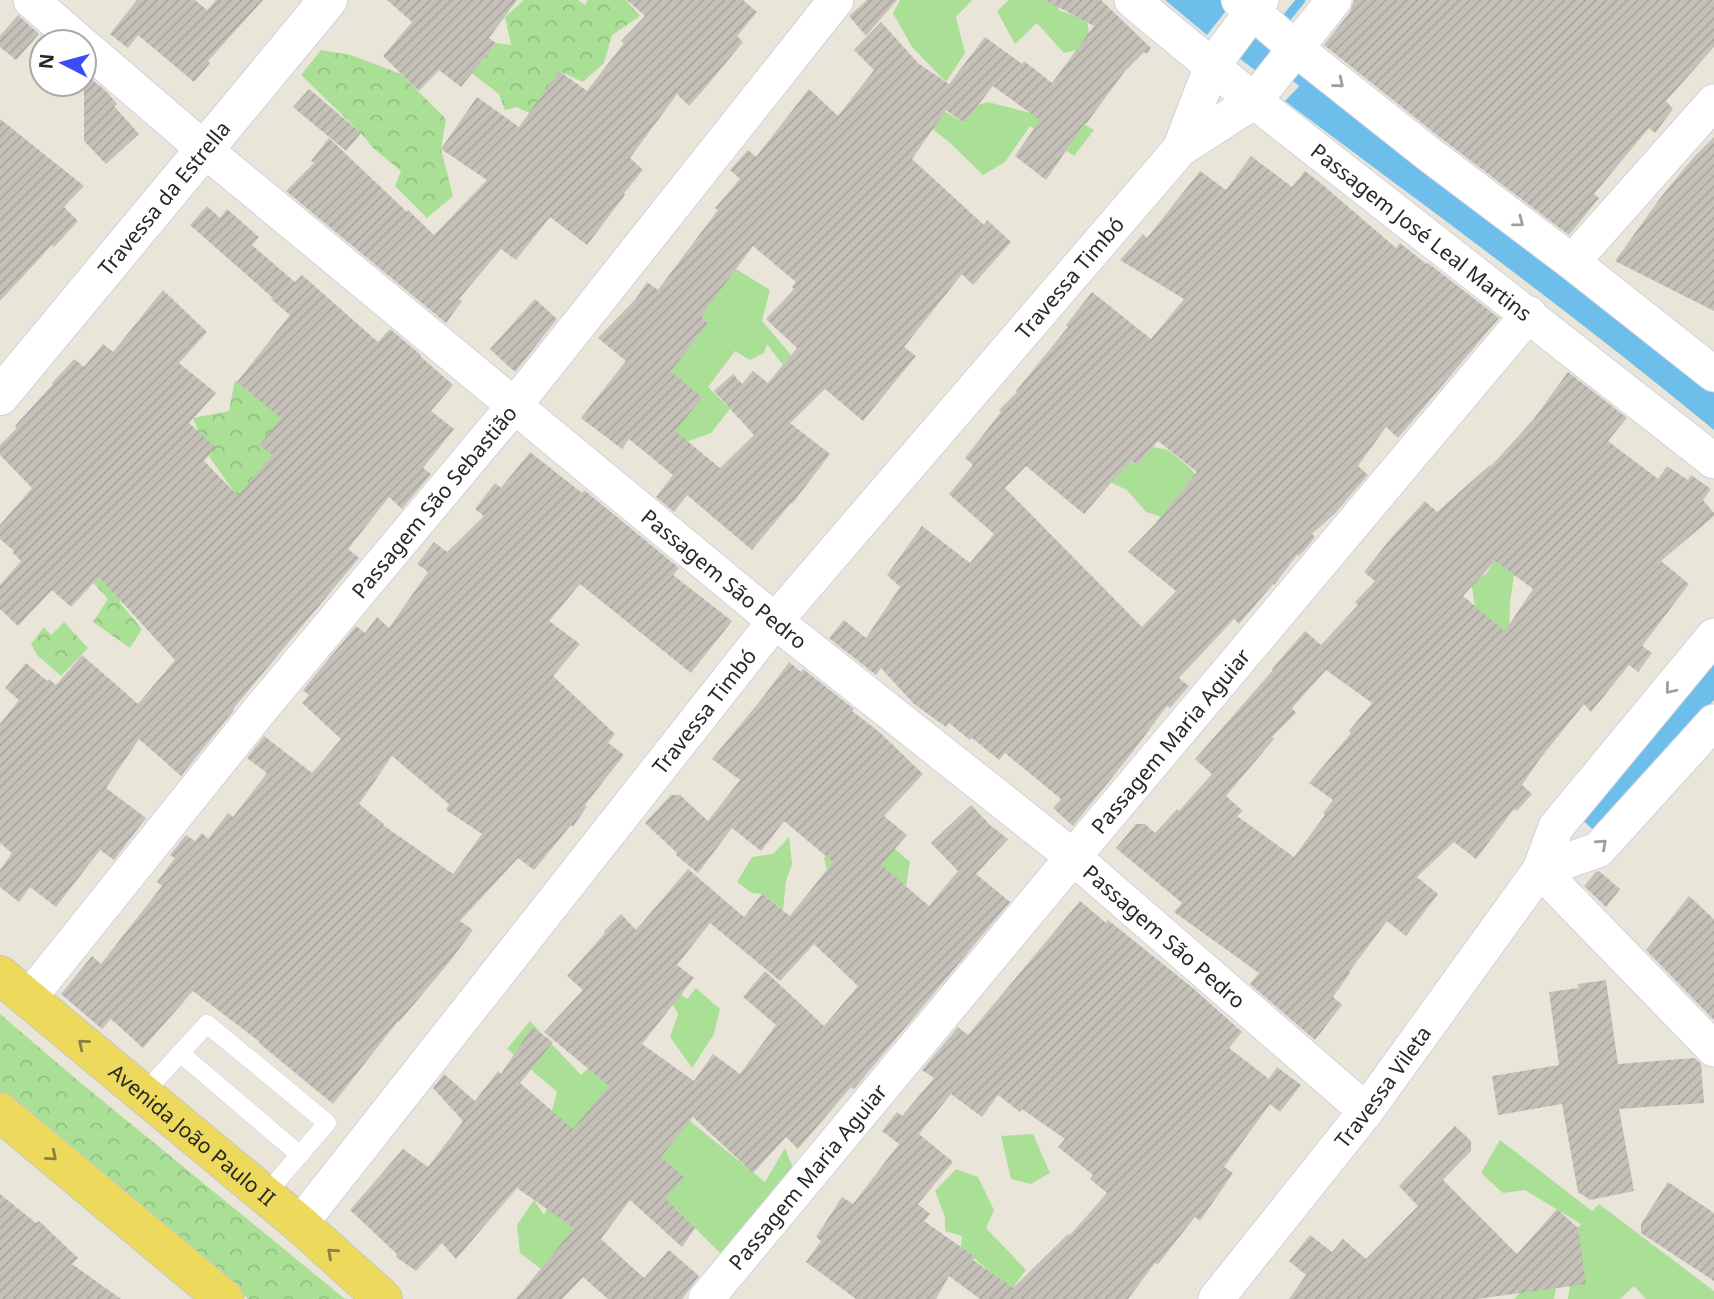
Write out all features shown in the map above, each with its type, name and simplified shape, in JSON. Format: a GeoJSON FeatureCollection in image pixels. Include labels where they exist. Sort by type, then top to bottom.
{"type":"FeatureCollection","features":[{"type":"Feature","properties":{"kind":"main road","name":"Avenida João Paulo II"},"geometry":{"type":"LineString","coordinates":[[14,987],[265,1195],[383,1299]]}},
{"type":"Feature","properties":{"kind":"main road"},"geometry":{"type":"LineString","coordinates":[[0,1112],[224,1299]]}},
{"type":"Feature","properties":{"kind":"street"},"geometry":{"type":"LineString","coordinates":[[31,0],[63,28]]}},
{"type":"Feature","properties":{"kind":"street","name":"Travessa da Estrella"},"geometry":{"type":"LineString","coordinates":[[0,396],[328,0]]}},
{"type":"Feature","properties":{"kind":"street","name":"Passagem São Sebastião"},"geometry":{"type":"LineString","coordinates":[[14,987],[259,711],[514,406],[836,0]]}},
{"type":"Feature","properties":{"kind":"street","name":"Passagem José Leal Martins"},"geometry":{"type":"LineString","coordinates":[[1132,0],[1218,57],[1529,314],[1714,461]]}},
{"type":"Feature","properties":{"kind":"street","name":"Travessa Timbó"},"geometry":{"type":"LineString","coordinates":[[1180,149],[1218,57],[1267,24],[1334,0]]}},
{"type":"Feature","properties":{"kind":"street"},"geometry":{"type":"LineString","coordinates":[[1267,24],[1430,155],[1714,374]]}},
{"type":"Feature","properties":{"kind":"street","name":"Travessa Timbó"},"geometry":{"type":"LineString","coordinates":[[299,1224],[775,621],[1180,149],[1260,93],[1267,24]]}},
{"type":"Feature","properties":{"kind":"street","name":"Passagem São Pedro"},"geometry":{"type":"LineString","coordinates":[[98,58],[205,150],[775,621],[1073,858],[1366,1111]]}},
{"type":"Feature","properties":{"kind":"street"},"geometry":{"type":"LineString","coordinates":[[1572,262],[1714,102]]}},
{"type":"Feature","properties":{"kind":"street","name":"Passagem Maria Aguiar"},"geometry":{"type":"LineString","coordinates":[[706,1299],[1529,314]]}},
{"type":"Feature","properties":{"kind":"street","name":"Travessa Vileta"},"geometry":{"type":"LineString","coordinates":[[1225,1296],[1366,1111],[1540,870],[1556,827],[1714,636]]}},
{"type":"Feature","properties":{"kind":"street"},"geometry":{"type":"LineString","coordinates":[[1710,736],[1598,850],[1540,870],[1714,1049]]}},
{"type":"Feature","properties":{"kind":"lane"},"geometry":{"type":"LineString","coordinates":[[143,1094],[207,1024],[327,1123],[265,1195]]}},
{"type":"Feature","properties":{"kind":"lane"},"geometry":{"type":"LineString","coordinates":[[180,1053],[300,1155]]}},
{"type":"Feature","properties":{"kind":"green space"},"geometry":{"type":"Polygon","coordinates":[[[524,0],[578,0],[585,5],[588,0],[626,0],[640,16],[612,35],[604,63],[583,82],[559,71],[544,93],[541,118],[516,107],[505,110],[499,94],[470,72],[477,54],[483,59],[496,43],[511,45],[505,17],[524,0]]]}},
{"type":"Feature","properties":{"kind":"green space"},"geometry":{"type":"Polygon","coordinates":[[[900,0],[972,0],[956,17],[965,53],[946,82],[912,47],[893,13],[900,0]]]}},
{"type":"Feature","properties":{"kind":"green space"},"geometry":{"type":"Polygon","coordinates":[[[1009,0],[1063,0],[1058,10],[1087,20],[1091,47],[1064,53],[1037,23],[1015,44],[997,11],[1009,0]]]}},
{"type":"Feature","properties":{"kind":"green space"},"geometry":{"type":"Polygon","coordinates":[[[321,50],[351,55],[401,74],[446,119],[441,149],[453,196],[427,218],[395,186],[401,171],[373,148],[301,75],[321,50]]]}},
{"type":"Feature","properties":{"kind":"green space"},"geometry":{"type":"Polygon","coordinates":[[[988,102],[1035,114],[1051,104],[1094,130],[1074,156],[1030,126],[1005,162],[983,175],[948,141],[910,112],[931,103],[964,123],[978,105],[988,102]]]}},
{"type":"Feature","properties":{"kind":"green space"},"geometry":{"type":"Polygon","coordinates":[[[736,269],[770,290],[762,321],[791,355],[783,365],[767,344],[764,353],[750,360],[735,351],[708,387],[730,409],[711,433],[683,443],[668,431],[661,367],[689,347],[708,322],[681,303],[736,269]]]}},
{"type":"Feature","properties":{"kind":"green space"},"geometry":{"type":"Polygon","coordinates":[[[235,380],[257,398],[294,416],[251,516],[208,455],[193,418],[229,411],[235,380]]]}},
{"type":"Feature","properties":{"kind":"green space"},"geometry":{"type":"Polygon","coordinates":[[[1153,447],[1168,450],[1190,468],[1221,504],[1177,497],[1162,517],[1146,512],[1127,490],[1112,483],[1098,470],[1118,449],[1137,465],[1153,447]]]}},
{"type":"Feature","properties":{"kind":"green space"},"geometry":{"type":"Polygon","coordinates":[[[44,529],[126,575],[120,603],[142,629],[130,648],[93,622],[108,599],[44,529]]]}},
{"type":"Feature","properties":{"kind":"green space"},"geometry":{"type":"Polygon","coordinates":[[[1495,561],[1514,575],[1509,635],[1475,606],[1471,581],[1486,574],[1495,561]]]}},
{"type":"Feature","properties":{"kind":"green space"},"geometry":{"type":"Polygon","coordinates":[[[64,622],[88,648],[61,676],[37,655],[31,644],[44,627],[51,635],[64,622]]]}},
{"type":"Feature","properties":{"kind":"green space"},"geometry":{"type":"Polygon","coordinates":[[[789,837],[792,864],[786,881],[783,910],[762,894],[752,893],[737,882],[752,857],[773,854],[789,837]]]}},
{"type":"Feature","properties":{"kind":"green space"},"geometry":{"type":"Polygon","coordinates":[[[838,841],[895,849],[910,862],[906,886],[829,880],[824,858],[838,841]]]}},
{"type":"Feature","properties":{"kind":"green space"},"geometry":{"type":"Polygon","coordinates":[[[655,973],[687,999],[696,988],[720,1009],[714,1034],[692,1068],[670,1037],[678,1014],[655,973]]]}},
{"type":"Feature","properties":{"kind":"green space"},"geometry":{"type":"Polygon","coordinates":[[[0,1014],[345,1299],[248,1299],[0,1095],[0,1014]]]}},
{"type":"Feature","properties":{"kind":"green space"},"geometry":{"type":"Polygon","coordinates":[[[530,1021],[581,1075],[605,1052],[765,1182],[785,1148],[797,1178],[728,1261],[675,1208],[597,1150],[552,1111],[557,1092],[507,1049],[530,1021]]]}},
{"type":"Feature","properties":{"kind":"green space"},"geometry":{"type":"Polygon","coordinates":[[[1033,1134],[1050,1173],[1031,1184],[1011,1179],[1001,1136],[1033,1134]]]}},
{"type":"Feature","properties":{"kind":"green space"},"geometry":{"type":"Polygon","coordinates":[[[1500,1140],[1592,1211],[1599,1204],[1714,1291],[1714,1299],[1646,1299],[1634,1286],[1620,1299],[1568,1299],[1570,1286],[1556,1288],[1554,1299],[1514,1299],[1581,1224],[1525,1190],[1503,1193],[1481,1173],[1500,1140]]]}},
{"type":"Feature","properties":{"kind":"green space"},"geometry":{"type":"Polygon","coordinates":[[[956,1169],[978,1177],[994,1210],[986,1228],[1026,1270],[1011,1290],[961,1247],[962,1236],[945,1231],[945,1217],[935,1191],[956,1169]]]}},
{"type":"Feature","properties":{"kind":"green space"},"geometry":{"type":"Polygon","coordinates":[[[555,1191],[578,1223],[541,1269],[520,1253],[517,1225],[534,1200],[544,1215],[555,1191]]]}},
{"type":"Feature","properties":{"kind":"water"},"geometry":{"type":"Polygon","coordinates":[[[1165,0],[1220,0],[1229,7],[1207,35],[1165,0]]]}},
{"type":"Feature","properties":{"kind":"water"},"geometry":{"type":"Polygon","coordinates":[[[1257,26],[1288,52],[1267,79],[1235,55],[1257,26]]]}},
{"type":"Feature","properties":{"kind":"water"},"geometry":{"type":"Polygon","coordinates":[[[1312,73],[1549,264],[1714,392],[1714,430],[1555,304],[1285,101],[1312,73]]]}},
{"type":"Feature","properties":{"kind":"water"},"geometry":{"type":"Polygon","coordinates":[[[1714,653],[1714,700],[1598,834],[1580,818],[1714,653]]]}},
{"type":"Feature","properties":{"kind":"building"},"geometry":{"type":"Polygon","coordinates":[[[137,0],[195,0],[207,10],[216,0],[263,0],[208,61],[210,63],[194,82],[138,35],[128,48],[110,34],[137,0]]]}},
{"type":"Feature","properties":{"kind":"building"},"geometry":{"type":"Polygon","coordinates":[[[387,0],[517,0],[489,38],[496,43],[461,87],[439,70],[419,91],[383,56],[412,22],[387,0]]]}},
{"type":"Feature","properties":{"kind":"building"},"geometry":{"type":"Polygon","coordinates":[[[627,0],[743,0],[757,12],[737,36],[743,42],[705,88],[689,106],[677,94],[630,158],[643,170],[587,245],[550,217],[516,260],[501,249],[459,299],[462,301],[446,323],[286,191],[314,163],[311,161],[329,138],[434,235],[487,180],[441,149],[477,97],[519,127],[559,71],[587,91],[624,43],[621,41],[645,16],[627,0]]]}},
{"type":"Feature","properties":{"kind":"building"},"geometry":{"type":"Polygon","coordinates":[[[867,0],[897,0],[866,36],[849,16],[867,0]]]}},
{"type":"Feature","properties":{"kind":"building"},"geometry":{"type":"Polygon","coordinates":[[[1045,0],[1101,0],[1151,48],[1125,71],[1046,180],[1015,156],[1040,120],[993,86],[964,123],[946,110],[912,159],[984,225],[987,220],[1011,242],[973,285],[962,274],[904,347],[916,356],[863,421],[825,389],[790,423],[830,454],[752,550],[687,495],[674,512],[656,497],[673,475],[629,439],[622,449],[581,418],[626,361],[598,338],[635,300],[647,282],[658,290],[718,210],[715,208],[740,179],[730,170],[748,150],[756,157],[809,89],[838,116],[874,70],[854,50],[881,22],[919,64],[949,84],[985,37],[1022,64],[1024,61],[1052,83],[1094,26],[1045,0]],[[753,246],[701,316],[708,323],[671,371],[702,398],[675,431],[720,468],[754,435],[714,391],[733,374],[742,384],[753,371],[768,383],[797,348],[766,319],[794,289],[792,287],[796,282],[753,246]]]}},
{"type":"Feature","properties":{"kind":"building"},"geometry":{"type":"Polygon","coordinates":[[[1354,0],[1714,0],[1714,47],[1666,101],[1673,109],[1655,133],[1649,128],[1594,194],[1599,198],[1569,235],[1324,45],[1350,12],[1354,0]]]}},
{"type":"Feature","properties":{"kind":"building"},"geometry":{"type":"Polygon","coordinates":[[[18,15],[32,28],[28,28],[28,46],[16,60],[0,47],[0,36],[18,15]]]}},
{"type":"Feature","properties":{"kind":"building"},"geometry":{"type":"Polygon","coordinates":[[[98,85],[117,104],[114,106],[139,134],[106,164],[84,141],[84,98],[98,98],[98,85]]]}},
{"type":"Feature","properties":{"kind":"building"},"geometry":{"type":"Polygon","coordinates":[[[309,89],[361,133],[346,151],[293,107],[309,89]]]}},
{"type":"Feature","properties":{"kind":"building"},"geometry":{"type":"Polygon","coordinates":[[[0,119],[84,186],[64,207],[78,221],[0,301],[0,119]]]}},
{"type":"Feature","properties":{"kind":"building"},"geometry":{"type":"Polygon","coordinates":[[[1714,137],[1714,311],[1615,261],[1661,197],[1714,137]]]}},
{"type":"Feature","properties":{"kind":"building"},"geometry":{"type":"Polygon","coordinates":[[[1251,156],[1292,187],[1305,171],[1396,248],[1400,243],[1499,318],[1398,438],[1386,427],[1358,466],[1368,475],[1336,512],[1312,534],[1315,537],[1309,545],[1297,555],[1239,624],[1234,619],[1179,678],[1189,686],[1170,708],[1167,706],[1073,826],[1053,808],[1061,799],[1005,753],[999,760],[949,723],[946,727],[914,704],[881,668],[876,675],[829,638],[844,620],[866,638],[900,587],[887,575],[922,526],[970,563],[994,534],[949,494],[973,465],[965,458],[1001,412],[999,410],[1017,392],[1068,327],[1066,325],[1092,292],[1151,339],[1184,299],[1120,260],[1143,234],[1147,238],[1200,171],[1226,190],[1251,156]],[[1158,441],[1137,465],[1131,460],[1084,514],[1026,466],[1005,488],[1142,627],[1176,591],[1128,552],[1156,523],[1197,472],[1158,441]]]}},
{"type":"Feature","properties":{"kind":"building"},"geometry":{"type":"Polygon","coordinates":[[[207,206],[220,218],[227,209],[259,237],[252,245],[295,282],[302,275],[378,342],[390,329],[421,355],[453,385],[431,411],[454,429],[423,468],[431,474],[402,509],[389,497],[348,549],[359,558],[181,776],[139,739],[106,788],[146,818],[114,860],[100,850],[56,907],[30,887],[19,902],[0,887],[0,870],[12,853],[0,843],[0,724],[19,700],[5,688],[26,663],[56,685],[82,655],[138,704],[175,660],[99,577],[71,607],[52,590],[18,626],[0,609],[0,585],[21,561],[0,539],[0,525],[32,488],[0,455],[0,445],[74,359],[84,367],[103,344],[113,352],[163,290],[207,332],[179,363],[216,393],[189,423],[215,447],[204,461],[238,496],[272,455],[260,445],[281,418],[237,382],[290,315],[190,225],[207,206]]]}},
{"type":"Feature","properties":{"kind":"building"},"geometry":{"type":"Polygon","coordinates":[[[535,299],[557,319],[515,372],[490,349],[535,299]]]}},
{"type":"Feature","properties":{"kind":"building"},"geometry":{"type":"Polygon","coordinates":[[[1568,372],[1627,418],[1608,441],[1658,479],[1667,466],[1688,480],[1691,475],[1711,489],[1703,500],[1714,516],[1661,561],[1689,584],[1642,646],[1652,653],[1638,672],[1629,665],[1591,712],[1584,704],[1522,785],[1532,794],[1517,811],[1514,809],[1476,859],[1454,842],[1417,877],[1438,894],[1406,936],[1387,921],[1333,997],[1342,1005],[1315,1040],[1250,984],[1259,973],[1174,912],[1182,903],[1116,848],[1136,824],[1145,824],[1155,833],[1212,774],[1195,759],[1305,631],[1321,645],[1358,605],[1355,602],[1375,581],[1364,572],[1425,501],[1437,512],[1491,466],[1533,420],[1568,372]],[[1495,561],[1463,596],[1505,631],[1533,589],[1495,561]],[[1326,670],[1292,708],[1296,713],[1272,737],[1274,739],[1226,796],[1243,811],[1237,816],[1294,857],[1333,800],[1309,783],[1372,703],[1326,670]]]}},
{"type":"Feature","properties":{"kind":"building"},"geometry":{"type":"Polygon","coordinates":[[[530,452],[582,493],[584,490],[679,568],[673,575],[732,621],[691,673],[580,584],[549,621],[580,644],[553,676],[615,734],[608,743],[624,755],[585,805],[587,806],[573,827],[571,825],[534,870],[518,858],[460,921],[473,930],[333,1104],[260,1042],[193,991],[143,1048],[111,1019],[102,1029],[61,994],[92,956],[101,964],[162,886],[157,882],[175,858],[170,855],[186,835],[195,841],[202,833],[208,839],[228,813],[233,817],[267,773],[247,758],[264,736],[312,773],[341,739],[302,703],[309,695],[303,690],[356,626],[365,633],[377,617],[389,628],[428,572],[417,564],[434,542],[447,552],[484,516],[475,509],[495,483],[501,488],[530,452]],[[392,756],[359,804],[383,825],[453,874],[482,834],[446,810],[449,804],[392,756]]]}},
{"type":"Feature","properties":{"kind":"building"},"geometry":{"type":"Polygon","coordinates":[[[789,662],[801,672],[803,669],[854,709],[852,711],[878,731],[923,774],[884,816],[907,835],[881,865],[929,906],[958,871],[931,843],[971,805],[1008,839],[976,874],[1010,902],[854,1089],[851,1087],[798,1149],[786,1137],[753,1173],[693,1117],[661,1157],[684,1177],[665,1198],[695,1228],[682,1247],[630,1200],[601,1239],[644,1278],[669,1250],[699,1276],[682,1299],[608,1299],[583,1277],[562,1299],[516,1299],[574,1228],[517,1188],[456,1259],[442,1243],[416,1271],[396,1257],[397,1254],[350,1210],[403,1149],[428,1167],[463,1121],[433,1088],[444,1074],[475,1101],[498,1071],[501,1074],[532,1027],[553,1042],[520,1083],[573,1129],[609,1086],[544,1032],[583,990],[567,976],[604,931],[621,914],[636,930],[688,869],[744,917],[762,894],[790,916],[833,862],[784,821],[761,851],[732,828],[698,873],[645,823],[671,795],[680,795],[708,821],[740,780],[712,759],[789,662]],[[710,923],[677,965],[694,978],[642,1044],[694,1081],[713,1054],[740,1074],[776,1025],[743,997],[765,971],[824,1026],[858,986],[814,944],[780,981],[710,923]]]}},
{"type":"Feature","properties":{"kind":"building"},"geometry":{"type":"Polygon","coordinates":[[[1599,871],[1620,889],[1606,907],[1584,886],[1599,871]]]}},
{"type":"Feature","properties":{"kind":"building"},"geometry":{"type":"Polygon","coordinates":[[[1689,896],[1714,919],[1714,1020],[1646,950],[1689,896]]]}},
{"type":"Feature","properties":{"kind":"building"},"geometry":{"type":"Polygon","coordinates":[[[1080,901],[1194,989],[1242,1032],[1229,1048],[1269,1079],[1277,1067],[1301,1085],[1280,1112],[1270,1104],[1224,1167],[1233,1173],[1200,1221],[1195,1217],[1128,1299],[980,1299],[949,1276],[936,1299],[856,1299],[806,1262],[821,1241],[816,1237],[842,1197],[853,1204],[899,1144],[882,1131],[897,1112],[902,1116],[934,1078],[922,1070],[958,1027],[968,1035],[1080,901]],[[951,1094],[919,1134],[953,1162],[918,1204],[930,1214],[924,1221],[1013,1288],[1070,1235],[1107,1193],[1090,1179],[1093,1175],[1058,1147],[1065,1139],[1022,1109],[1020,1112],[998,1095],[982,1117],[951,1094]]]}},
{"type":"Feature","properties":{"kind":"building"},"geometry":{"type":"Polygon","coordinates":[[[1606,980],[1618,1064],[1695,1058],[1701,1064],[1704,1103],[1619,1109],[1634,1191],[1590,1200],[1578,1192],[1562,1104],[1498,1115],[1492,1076],[1559,1065],[1549,992],[1579,988],[1578,984],[1606,980]]]}},
{"type":"Feature","properties":{"kind":"building"},"geometry":{"type":"Polygon","coordinates":[[[1455,1126],[1471,1141],[1471,1151],[1443,1180],[1517,1254],[1557,1209],[1578,1228],[1586,1284],[1477,1299],[1289,1299],[1306,1275],[1289,1261],[1310,1235],[1332,1252],[1343,1239],[1366,1259],[1418,1206],[1399,1186],[1455,1126]]]}},
{"type":"Feature","properties":{"kind":"building"},"geometry":{"type":"Polygon","coordinates":[[[1668,1182],[1714,1213],[1714,1281],[1641,1233],[1641,1224],[1668,1182]]]}},
{"type":"Feature","properties":{"kind":"building"},"geometry":{"type":"Polygon","coordinates":[[[0,1194],[36,1223],[39,1221],[78,1258],[72,1264],[121,1299],[0,1299],[0,1194]]]}},
{"type":"Feature","properties":{"kind":"waterway"},"geometry":{"type":"LineString","coordinates":[[1280,26],[1301,0]]}},
{"type":"Feature","properties":{"kind":"waterway"},"geometry":{"type":"LineString","coordinates":[[1287,70],[1311,90]]}}]}
